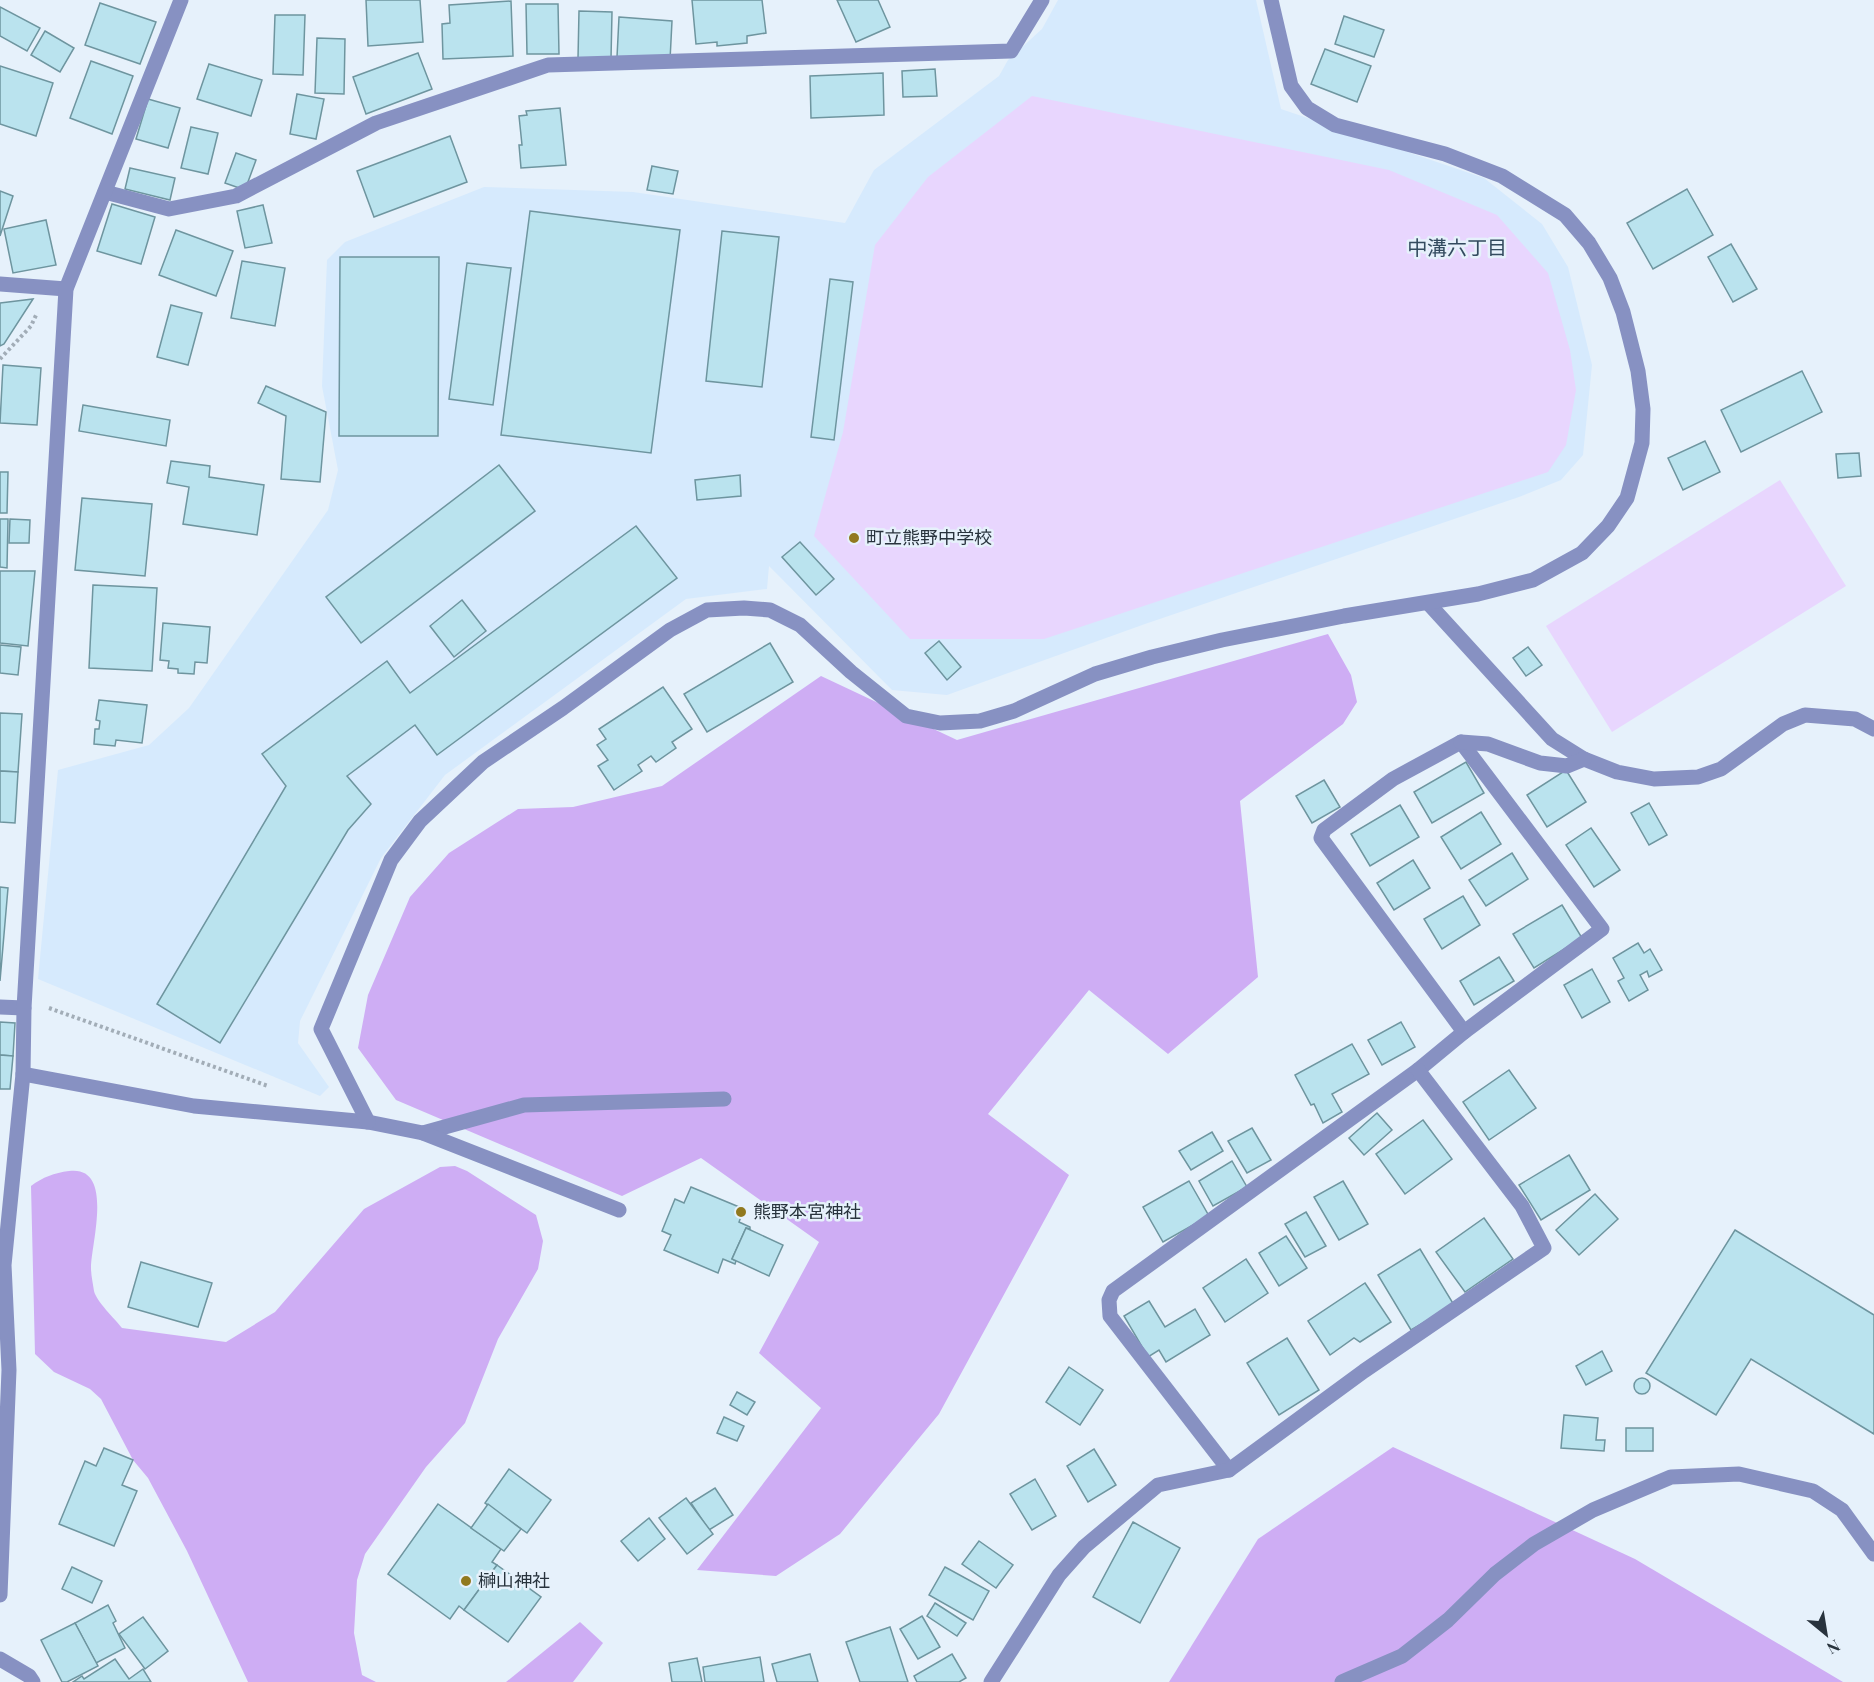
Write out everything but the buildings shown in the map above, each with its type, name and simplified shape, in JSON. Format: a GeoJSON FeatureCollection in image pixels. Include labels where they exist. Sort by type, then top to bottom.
{"type":"FeatureCollection","features":[{"type":"Feature","properties":{"kind":"street"},"geometry":{"type":"LineString","coordinates":[[0,1595],[4,1370],[2,1265],[23,1074],[24,1008],[66,290],[181,0]]}},
{"type":"Feature","properties":{"kind":"street"},"geometry":{"type":"LineString","coordinates":[[105,192],[169,209],[236,196],[376,123],[548,65],[1011,51],[1042,0]]}},
{"type":"Feature","properties":{"kind":"street"},"geometry":{"type":"LineString","coordinates":[[368,1122],[321,1029],[391,860],[420,820],[483,762],[563,708],[662,635],[707,610],[744,608],[771,610],[800,625],[851,672],[906,716],[939,723],[980,721],[1014,711],[1095,674],[1152,657],[1222,640],[1333,618],[1478,594],[1533,580],[1582,553],[1608,526],[1627,498],[1642,443],[1642,409],[1638,371],[1623,312],[1610,278],[1589,243],[1565,215],[1502,176],[1445,154],[1335,125],[1307,108],[1291,86],[1271,0]]}},
{"type":"Feature","properties":{"kind":"street"},"geometry":{"type":"LineString","coordinates":[[0,284],[66,290]]}},
{"type":"Feature","properties":{"kind":"street"},"geometry":{"type":"LineString","coordinates":[[1428,603],[1552,739],[1584,759],[1617,772],[1654,779],[1698,777],[1721,769],[1783,724],[1805,715],[1855,719],[1874,729]]}},
{"type":"Feature","properties":{"kind":"street"},"geometry":{"type":"LineString","coordinates":[[1464,1032],[1321,838],[1324,830],[1393,779],[1461,742],[1488,744],[1540,763],[1566,766],[1584,759]]}},
{"type":"Feature","properties":{"kind":"street"},"geometry":{"type":"LineString","coordinates":[[1229,1470],[1110,1316],[1109,1300],[1113,1291],[1418,1070],[1464,1032],[1602,929],[1461,742]]}},
{"type":"Feature","properties":{"kind":"street"},"geometry":{"type":"LineString","coordinates":[[0,1007],[24,1008]]}},
{"type":"Feature","properties":{"kind":"street"},"geometry":{"type":"LineString","coordinates":[[991,1682],[1059,1575],[1084,1547],[1158,1485],[1229,1470],[1364,1371],[1544,1248],[1521,1206],[1418,1070]]}},
{"type":"Feature","properties":{"kind":"street"},"geometry":{"type":"LineString","coordinates":[[23,1074],[194,1106],[368,1122],[423,1133],[619,1210]]}},
{"type":"Feature","properties":{"kind":"street"},"geometry":{"type":"LineString","coordinates":[[423,1133],[524,1105],[724,1099]]}},
{"type":"Feature","properties":{"kind":"street"},"geometry":{"type":"LineString","coordinates":[[1342,1682],[1402,1656],[1448,1620],[1495,1574],[1534,1544],[1593,1510],[1671,1478],[1739,1474],[1813,1491],[1842,1510],[1874,1554]]}},
{"type":"Feature","properties":{"kind":"street"},"geometry":{"type":"LineString","coordinates":[[0,1659],[29,1676],[33,1682]]}},
{"type":"Feature","properties":{"kind":"path"},"geometry":{"type":"LineString","coordinates":[[0,359],[31,326],[49,288]]}},
{"type":"Feature","properties":{"kind":"path"},"geometry":{"type":"LineString","coordinates":[[24,1008],[38,1005],[269,1086]]}},
{"type":"Feature","properties":{"kind":"shaded area","name":"町立熊野中学校"},"geometry":{"type":"Polygon","coordinates":[[[1058,0],[1256,0],[1281,109],[1484,178],[1542,224],[1568,267],[1592,365],[1583,455],[1561,480],[1519,497],[1145,624],[947,695],[892,690],[769,566],[767,589],[686,599],[445,775],[381,858],[300,1021],[298,1043],[329,1087],[320,1096],[38,979],[58,770],[149,745],[189,708],[328,510],[338,470],[322,386],[327,260],[345,242],[484,187],[633,192],[845,223],[874,170],[999,76],[1008,60],[1042,29],[1058,0]]]}},
{"type":"Feature","properties":{"kind":"shaded area"},"geometry":{"type":"Polygon","coordinates":[[[1032,96],[1389,170],[1497,215],[1548,273],[1570,350],[1576,390],[1566,445],[1548,472],[1044,639],[910,639],[814,536],[843,432],[875,245],[928,177],[1032,96]]]}},
{"type":"Feature","properties":{"kind":"shaded area"},"geometry":{"type":"Polygon","coordinates":[[[1780,480],[1846,586],[1612,732],[1546,626],[1780,480]]]}},
{"type":"Feature","properties":{"kind":"shaded area"},"geometry":{"type":"Polygon","coordinates":[[[1328,634],[1351,675],[1357,702],[1343,724],[1240,801],[1258,977],[1168,1054],[1089,990],[988,1114],[1069,1175],[939,1414],[840,1534],[776,1576],[697,1570],[821,1408],[759,1353],[819,1242],[701,1158],[622,1196],[396,1100],[358,1048],[368,995],[410,897],[449,853],[518,809],[573,807],[662,786],[821,676],[957,740],[1328,634]]]}},
{"type":"Feature","properties":{"kind":"shaded area"},"geometry":{"type":"Polygon","coordinates":[[[455,1166],[467,1171],[536,1215],[543,1241],[538,1269],[498,1339],[465,1423],[426,1467],[365,1554],[357,1580],[354,1633],[362,1675],[376,1682],[248,1682],[187,1551],[148,1478],[133,1460],[101,1399],[90,1389],[54,1372],[35,1354],[31,1186],[49,1176],[69,1171],[83,1172],[92,1180],[97,1208],[91,1268],[94,1291],[102,1305],[122,1328],[226,1342],[275,1312],[364,1209],[440,1167],[455,1166]]]}},
{"type":"Feature","properties":{"kind":"shaded area"},"geometry":{"type":"Polygon","coordinates":[[[1393,1447],[1635,1559],[1843,1682],[1169,1682],[1258,1539],[1393,1447]]]}},
{"type":"Feature","properties":{"kind":"shaded area"},"geometry":{"type":"Polygon","coordinates":[[[580,1622],[603,1643],[573,1682],[506,1682],[580,1622]]]}},
{"type":"Feature","properties":{"kind":"place","name":"町立熊野中学校"},"geometry":{"type":"Point","coordinates":[854,538]}},
{"type":"Feature","properties":{"kind":"place","name":"熊野本宮神社"},"geometry":{"type":"Point","coordinates":[741,1212]}},
{"type":"Feature","properties":{"kind":"place","name":"榊山神社"},"geometry":{"type":"Point","coordinates":[466,1581]}},
{"type":"Feature","properties":{"kind":"district","name":"中溝六丁目"},"geometry":{"type":"Point","coordinates":[1457,248]}}]}
